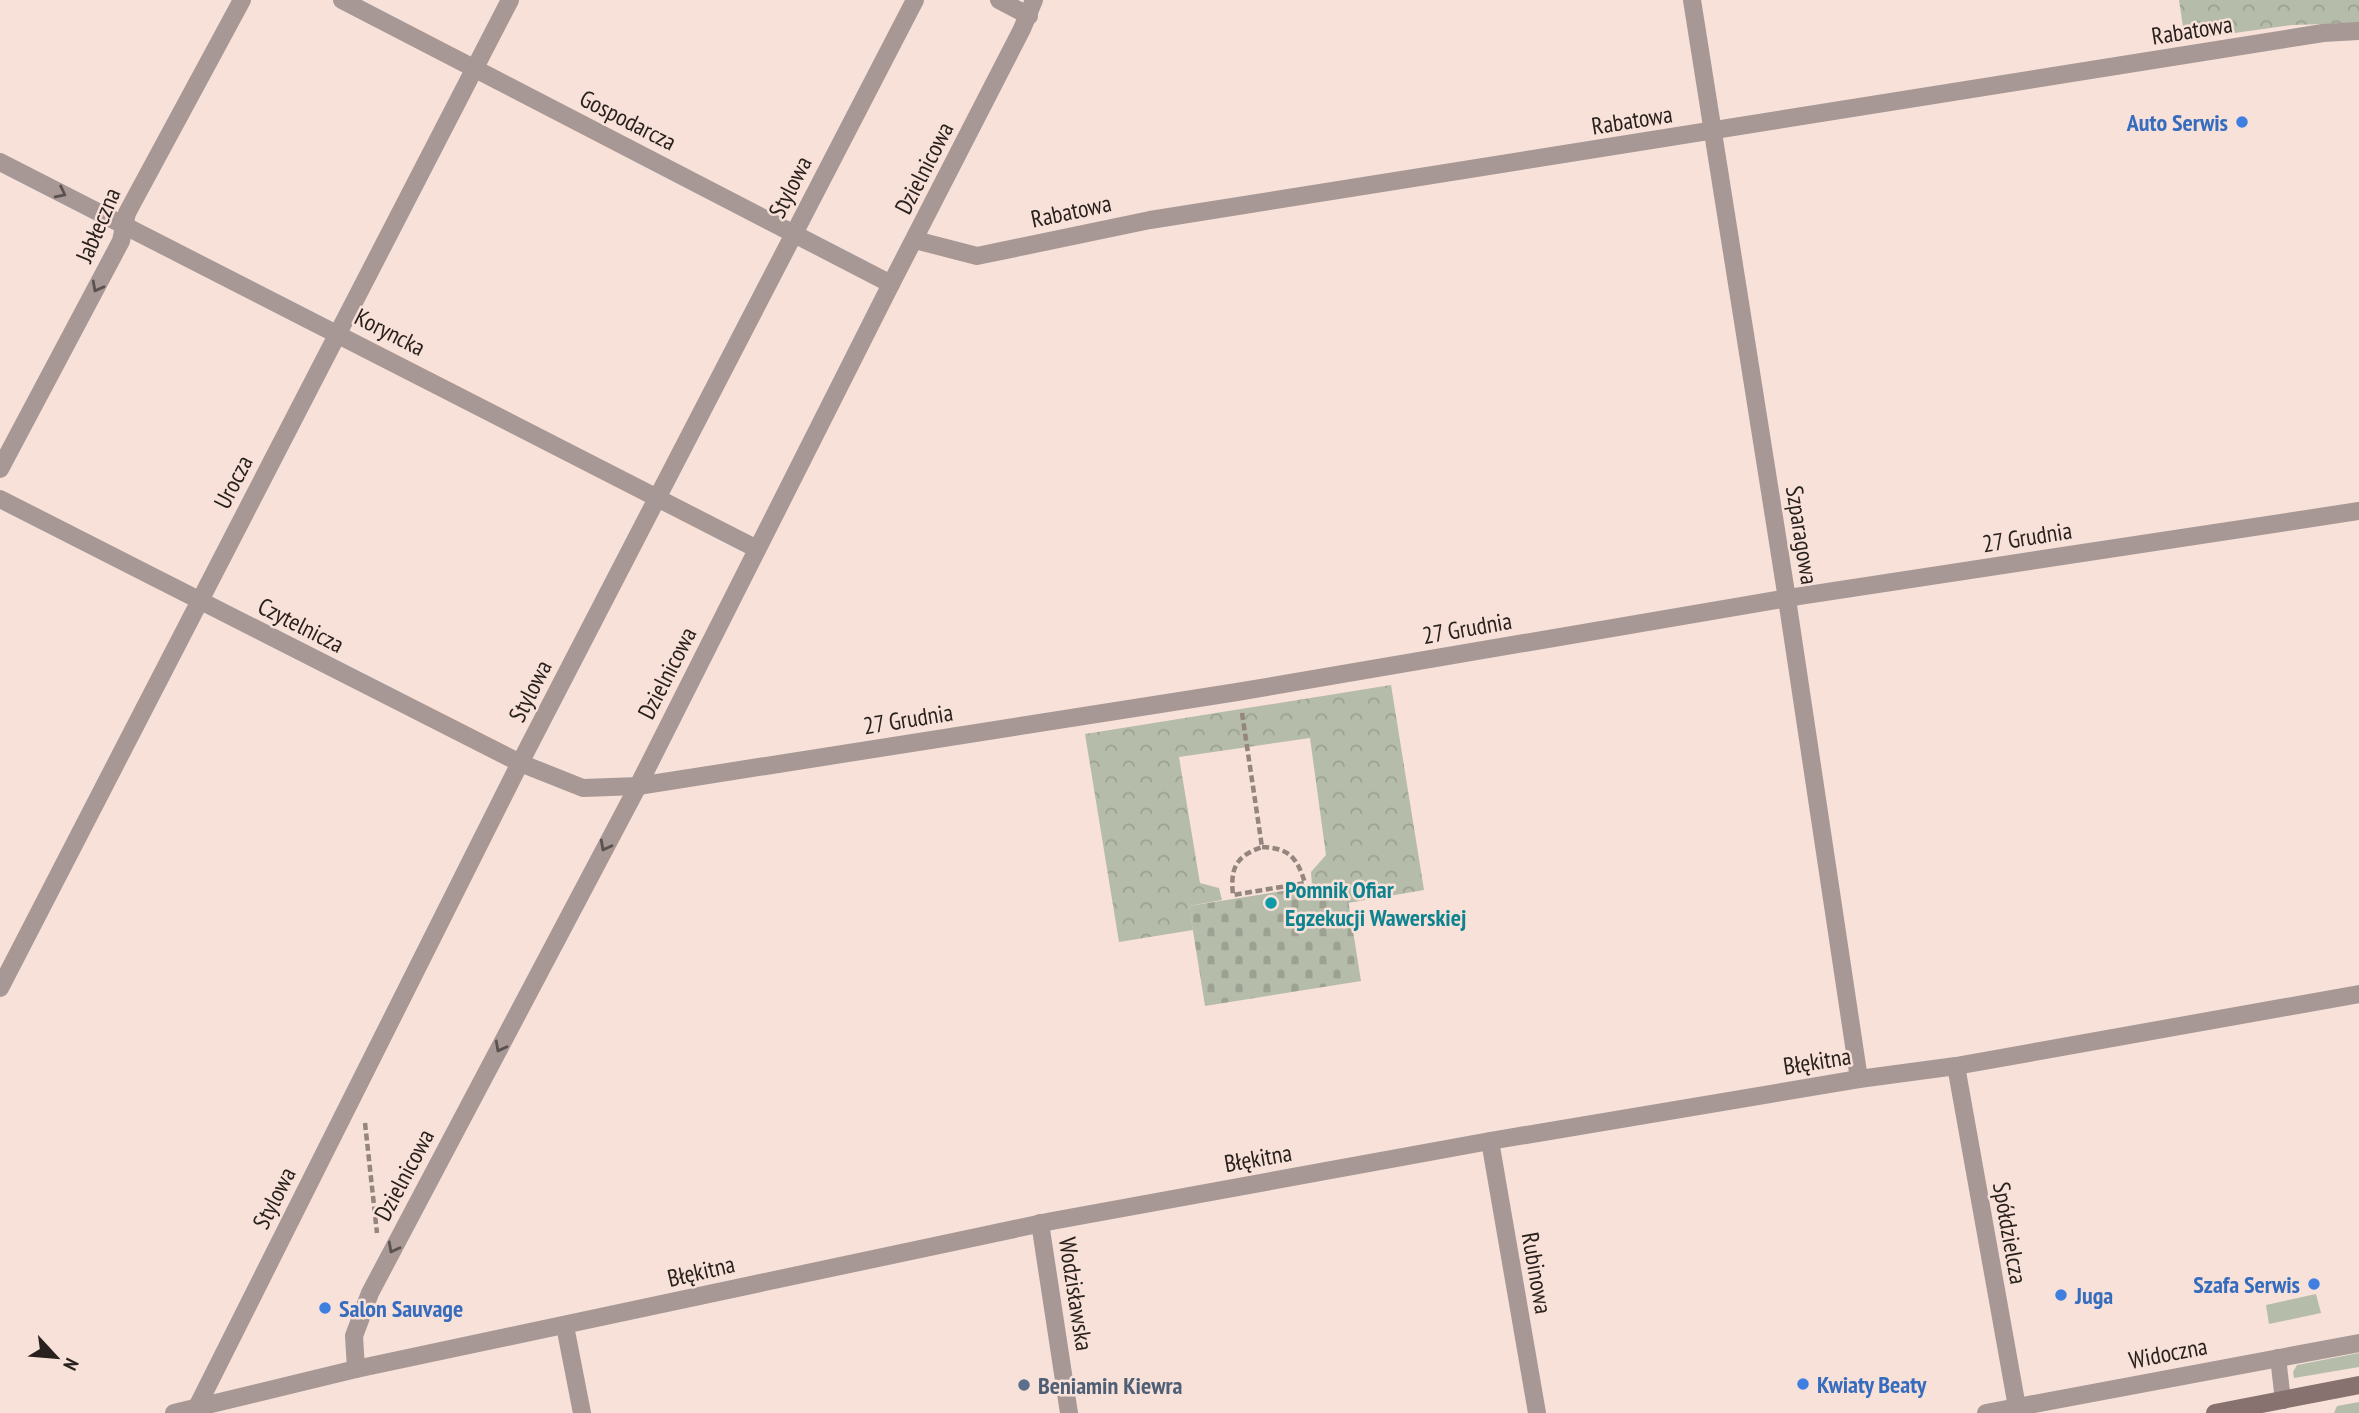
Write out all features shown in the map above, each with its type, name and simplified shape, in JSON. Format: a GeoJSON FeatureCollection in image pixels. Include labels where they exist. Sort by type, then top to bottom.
{"type":"FeatureCollection","features":[{"type":"Feature","properties":{"kind":"main road"},"geometry":{"type":"LineString","coordinates":[[2215,1413],[2359,1385]]}},
{"type":"Feature","properties":{"kind":"street","name":"Jabłeczna"},"geometry":{"type":"LineString","coordinates":[[0,469],[121,241],[127,213],[242,0]]}},
{"type":"Feature","properties":{"kind":"street","name":"Gospodarcza"},"geometry":{"type":"LineString","coordinates":[[342,0],[891,284]]}},
{"type":"Feature","properties":{"kind":"street","name":"Urocza"},"geometry":{"type":"LineString","coordinates":[[0,988],[510,0]]}},
{"type":"Feature","properties":{"kind":"street","name":"Stylowa"},"geometry":{"type":"LineString","coordinates":[[195,1409],[520,763],[915,0]]}},
{"type":"Feature","properties":{"kind":"street"},"geometry":{"type":"LineString","coordinates":[[999,0],[1032,8]]}},
{"type":"Feature","properties":{"kind":"street","name":"Szparagowa"},"geometry":{"type":"LineString","coordinates":[[1692,0],[1787,598],[1859,1079]]}},
{"type":"Feature","properties":{"kind":"street","name":"Dzielnicowa"},"geometry":{"type":"LineString","coordinates":[[356,1369],[354,1336],[370,1293],[638,786],[1032,8]]}},
{"type":"Feature","properties":{"kind":"street","name":"Rabatowa"},"geometry":{"type":"LineString","coordinates":[[915,240],[977,256],[1150,220],[2323,33],[2359,31]]}},
{"type":"Feature","properties":{"kind":"street","name":"Koryncka"},"geometry":{"type":"LineString","coordinates":[[0,162],[757,549]]}},
{"type":"Feature","properties":{"kind":"street","name":"Czytelnicza"},"geometry":{"type":"LineString","coordinates":[[0,499],[520,763],[583,788]]}},
{"type":"Feature","properties":{"kind":"street","name":"27 Grudnia"},"geometry":{"type":"LineString","coordinates":[[583,788],[638,786],[1237,692],[1787,598],[2359,511]]}},
{"type":"Feature","properties":{"kind":"street","name":"Błękitna"},"geometry":{"type":"LineString","coordinates":[[174,1413],[356,1369],[1040,1223],[1490,1141],[1859,1079],[1956,1066],[2359,994]]}},
{"type":"Feature","properties":{"kind":"street","name":"Spółdzielcza"},"geometry":{"type":"LineString","coordinates":[[1956,1066],[2017,1407]]}},
{"type":"Feature","properties":{"kind":"street","name":"Rubinowa"},"geometry":{"type":"LineString","coordinates":[[1490,1141],[1537,1413]]}},
{"type":"Feature","properties":{"kind":"street","name":"Wodzisławska"},"geometry":{"type":"LineString","coordinates":[[1040,1223],[1069,1413]]}},
{"type":"Feature","properties":{"kind":"street"},"geometry":{"type":"LineString","coordinates":[[565,1326],[582,1413]]}},
{"type":"Feature","properties":{"kind":"street","name":"Widoczna"},"geometry":{"type":"LineString","coordinates":[[1986,1413],[2359,1343]]}},
{"type":"Feature","properties":{"kind":"lane"},"geometry":{"type":"LineString","coordinates":[[2278,1357],[2283,1401]]}},
{"type":"Feature","properties":{"kind":"path"},"geometry":{"type":"LineString","coordinates":[[1241,709],[1262,847]]}},
{"type":"Feature","properties":{"kind":"path"},"geometry":{"type":"LineString","coordinates":[[1262,847],[1276,847],[1289,853],[1299,864],[1305,883],[1233,895],[1231,876],[1238,862],[1248,852],[1262,847]]}},
{"type":"Feature","properties":{"kind":"path"},"geometry":{"type":"LineString","coordinates":[[365,1122],[381,1272]]}},
{"type":"Feature","properties":{"kind":"green space"},"geometry":{"type":"Polygon","coordinates":[[[2179,0],[2359,0],[2359,23],[2292,25],[2185,40],[2179,0]]]}},
{"type":"Feature","properties":{"kind":"green space"},"geometry":{"type":"Polygon","coordinates":[[[1391,685],[1424,890],[1348,903],[1344,881],[1312,886],[1311,872],[1326,855],[1310,738],[1179,757],[1200,883],[1219,888],[1222,900],[1189,906],[1193,930],[1119,942],[1085,734],[1391,685]]]}},
{"type":"Feature","properties":{"kind":"green space"},"geometry":{"type":"Polygon","coordinates":[[[1345,881],[1361,981],[1205,1006],[1189,906],[1345,881]]]}},
{"type":"Feature","properties":{"kind":"green space"},"geometry":{"type":"Polygon","coordinates":[[[2316,1294],[2321,1313],[2269,1324],[2266,1305],[2316,1294]]]}},
{"type":"Feature","properties":{"kind":"green space"},"geometry":{"type":"Polygon","coordinates":[[[2359,1353],[2359,1367],[2294,1378],[2293,1372],[2297,1365],[2359,1353]]]}},
{"type":"Feature","properties":{"kind":"green space"},"geometry":{"type":"Polygon","coordinates":[[[2359,1402],[2359,1413],[2334,1413],[2337,1406],[2359,1402]]]}},
{"type":"Feature","properties":{"kind":"place","name":"Auto Serwis"},"geometry":{"type":"Point","coordinates":[2242,122]}},
{"type":"Feature","properties":{"kind":"place","name":"Pomnik Ofiar Egzekucji Wawerskiej"},"geometry":{"type":"Point","coordinates":[1271,903]}},
{"type":"Feature","properties":{"kind":"place","name":"Szafa Serwis"},"geometry":{"type":"Point","coordinates":[2314,1284]}},
{"type":"Feature","properties":{"kind":"place","name":"Juga"},"geometry":{"type":"Point","coordinates":[2061,1295]}},
{"type":"Feature","properties":{"kind":"place","name":"Salon Sauvage"},"geometry":{"type":"Point","coordinates":[325,1308]}},
{"type":"Feature","properties":{"kind":"place","name":"Kwiaty Beaty"},"geometry":{"type":"Point","coordinates":[1803,1384]}},
{"type":"Feature","properties":{"kind":"place","name":"Beniamin Kiewra"},"geometry":{"type":"Point","coordinates":[1024,1385]}}]}
